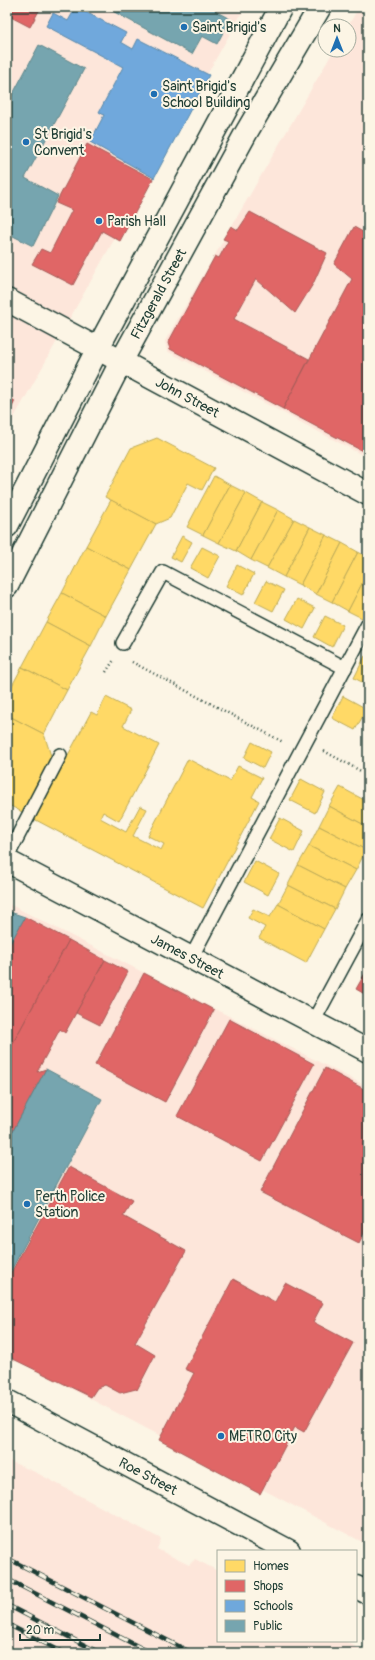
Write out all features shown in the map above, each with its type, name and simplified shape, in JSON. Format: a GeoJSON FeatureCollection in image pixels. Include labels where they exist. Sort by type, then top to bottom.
{"type":"FeatureCollection","features":[{"type":"Feature","properties":{"kind":"main road","name":"Fitzgerald Street"},"geometry":{"type":"LineString","coordinates":[[7,526],[98,348],[281,7]]}},
{"type":"Feature","properties":{"kind":"main road","name":"Fitzgerald Street"},"geometry":{"type":"LineString","coordinates":[[7,586],[122,360],[246,133],[320,7]]}},
{"type":"Feature","properties":{"kind":"main road","name":"John Street"},"geometry":{"type":"LineString","coordinates":[[7,300],[122,360],[368,494]]}},
{"type":"Feature","properties":{"kind":"main road","name":"James Street"},"geometry":{"type":"LineString","coordinates":[[7,861],[368,1051]]}},
{"type":"Feature","properties":{"kind":"main road","name":"Roe Street"},"geometry":{"type":"LineString","coordinates":[[7,1401],[287,1550]]}},
{"type":"Feature","properties":{"kind":"main road"},"geometry":{"type":"LineString","coordinates":[[357,1588],[368,1593]]}},
{"type":"Feature","properties":{"kind":"lane"},"geometry":{"type":"LineString","coordinates":[[120,649],[163,572],[345,668]]}},
{"type":"Feature","properties":{"kind":"lane"},"geometry":{"type":"LineString","coordinates":[[191,958],[368,624]]}},
{"type":"Feature","properties":{"kind":"lane"},"geometry":{"type":"LineString","coordinates":[[7,858],[60,755]]}},
{"type":"Feature","properties":{"kind":"lane"},"geometry":{"type":"LineString","coordinates":[[313,1022],[368,920]]}},
{"type":"Feature","properties":{"kind":"path"},"geometry":{"type":"LineString","coordinates":[[106,672],[120,649]]}},
{"type":"Feature","properties":{"kind":"path"},"geometry":{"type":"LineString","coordinates":[[131,661],[303,747],[368,775]]}},
{"type":"Feature","properties":{"kind":"shaded area"},"geometry":{"type":"Polygon","coordinates":[[[7,7],[245,7],[7,430],[7,7]]]}},
{"type":"Feature","properties":{"kind":"shaded area"},"geometry":{"type":"Polygon","coordinates":[[[359,7],[368,7],[368,458],[167,351],[165,341],[329,58],[357,58],[357,18],[353,18],[359,7]]]}},
{"type":"Feature","properties":{"kind":"shaded area"},"geometry":{"type":"Polygon","coordinates":[[[7,903],[368,1087],[368,1545],[7,1355],[7,903]]]}},
{"type":"Feature","properties":{"kind":"shaded area"},"geometry":{"type":"Polygon","coordinates":[[[7,1460],[37,1473],[161,1539],[157,1549],[189,1565],[195,1559],[217,1570],[217,1642],[347,1642],[367,1653],[22,1653],[7,1645],[7,1460]]]}},
{"type":"Feature","properties":{"kind":"building: Homes"},"geometry":{"type":"Polygon","coordinates":[[[157,438],[214,468],[202,490],[188,483],[170,518],[156,524],[105,497],[131,448],[157,438]]]}},
{"type":"Feature","properties":{"kind":"building: Homes"},"geometry":{"type":"Polygon","coordinates":[[[214,476],[230,485],[203,535],[187,527],[214,476]]]}},
{"type":"Feature","properties":{"kind":"building: Homes"},"geometry":{"type":"Polygon","coordinates":[[[230,485],[246,493],[219,543],[203,535],[230,485]]]}},
{"type":"Feature","properties":{"kind":"building: Homes"},"geometry":{"type":"Polygon","coordinates":[[[246,493],[262,502],[236,551],[219,543],[246,493]]]}},
{"type":"Feature","properties":{"kind":"building: Homes"},"geometry":{"type":"Polygon","coordinates":[[[111,500],[156,524],[131,570],[86,546],[111,500]]]}},
{"type":"Feature","properties":{"kind":"building: Homes"},"geometry":{"type":"Polygon","coordinates":[[[262,502],[278,510],[251,560],[236,551],[262,502]]]}},
{"type":"Feature","properties":{"kind":"building: Homes"},"geometry":{"type":"Polygon","coordinates":[[[278,510],[294,519],[267,568],[251,560],[278,510]]]}},
{"type":"Feature","properties":{"kind":"building: Homes"},"geometry":{"type":"Polygon","coordinates":[[[294,519],[310,527],[284,577],[267,568],[294,519]]]}},
{"type":"Feature","properties":{"kind":"building: Homes"},"geometry":{"type":"Polygon","coordinates":[[[310,527],[326,535],[300,585],[284,577],[310,527]]]}},
{"type":"Feature","properties":{"kind":"building: Homes"},"geometry":{"type":"Polygon","coordinates":[[[326,535],[342,543],[316,594],[300,585],[326,535]]]}},
{"type":"Feature","properties":{"kind":"building: Homes"},"geometry":{"type":"Polygon","coordinates":[[[182,536],[192,542],[181,562],[171,557],[182,536]]]}},
{"type":"Feature","properties":{"kind":"building: Homes"},"geometry":{"type":"Polygon","coordinates":[[[342,543],[358,552],[332,602],[316,594],[342,543]]]}},
{"type":"Feature","properties":{"kind":"building: Homes"},"geometry":{"type":"Polygon","coordinates":[[[86,546],[131,570],[106,616],[62,593],[86,546]]]}},
{"type":"Feature","properties":{"kind":"building: Homes"},"geometry":{"type":"Polygon","coordinates":[[[202,547],[220,556],[208,578],[190,568],[202,547]]]}},
{"type":"Feature","properties":{"kind":"building: Homes"},"geometry":{"type":"Polygon","coordinates":[[[358,552],[368,557],[368,572],[348,611],[332,602],[358,552]]]}},
{"type":"Feature","properties":{"kind":"building: Homes"},"geometry":{"type":"Polygon","coordinates":[[[237,565],[254,574],[243,595],[226,586],[237,565]]]}},
{"type":"Feature","properties":{"kind":"building: Homes"},"geometry":{"type":"Polygon","coordinates":[[[368,572],[368,611],[364,619],[348,611],[368,572]]]}},
{"type":"Feature","properties":{"kind":"building: Homes"},"geometry":{"type":"Polygon","coordinates":[[[266,581],[284,590],[273,611],[255,602],[266,581]]]}},
{"type":"Feature","properties":{"kind":"building: Homes"},"geometry":{"type":"Polygon","coordinates":[[[62,593],[106,616],[91,646],[46,622],[62,593]]]}},
{"type":"Feature","properties":{"kind":"building: Homes"},"geometry":{"type":"Polygon","coordinates":[[[297,599],[315,608],[304,629],[286,619],[297,599]]]}},
{"type":"Feature","properties":{"kind":"building: Homes"},"geometry":{"type":"Polygon","coordinates":[[[325,616],[343,625],[332,647],[314,637],[325,616]]]}},
{"type":"Feature","properties":{"kind":"building: Homes"},"geometry":{"type":"Polygon","coordinates":[[[46,622],[91,646],[67,690],[22,667],[46,622]]]}},
{"type":"Feature","properties":{"kind":"building: Homes"},"geometry":{"type":"Polygon","coordinates":[[[365,656],[368,657],[368,685],[354,678],[365,656]]]}},
{"type":"Feature","properties":{"kind":"building: Homes"},"geometry":{"type":"Polygon","coordinates":[[[22,667],[67,690],[44,734],[7,715],[7,695],[22,667]]]}},
{"type":"Feature","properties":{"kind":"building: Homes"},"geometry":{"type":"Polygon","coordinates":[[[343,696],[367,709],[355,730],[332,718],[343,696]]]}},
{"type":"Feature","properties":{"kind":"building: Homes"},"geometry":{"type":"Polygon","coordinates":[[[106,697],[131,710],[123,726],[159,745],[119,821],[103,812],[100,818],[126,832],[140,806],[147,809],[133,836],[161,850],[164,844],[148,836],[188,759],[230,781],[238,766],[262,778],[252,797],[259,801],[203,908],[34,819],[91,712],[97,715],[106,697]]]}},
{"type":"Feature","properties":{"kind":"building: Homes"},"geometry":{"type":"Polygon","coordinates":[[[7,715],[44,734],[52,759],[24,813],[7,804],[7,715]]]}},
{"type":"Feature","properties":{"kind":"building: Homes"},"geometry":{"type":"Polygon","coordinates":[[[252,742],[271,752],[263,768],[244,758],[252,742]]]}},
{"type":"Feature","properties":{"kind":"building: Homes"},"geometry":{"type":"Polygon","coordinates":[[[301,779],[325,792],[315,813],[290,800],[301,779]]]}},
{"type":"Feature","properties":{"kind":"building: Homes"},"geometry":{"type":"Polygon","coordinates":[[[340,787],[368,802],[368,827],[329,806],[340,787]]]}},
{"type":"Feature","properties":{"kind":"building: Homes"},"geometry":{"type":"Polygon","coordinates":[[[329,806],[368,827],[368,846],[366,850],[319,826],[329,806]]]}},
{"type":"Feature","properties":{"kind":"building: Homes"},"geometry":{"type":"Polygon","coordinates":[[[280,818],[304,831],[294,852],[269,839],[280,818]]]}},
{"type":"Feature","properties":{"kind":"building: Homes"},"geometry":{"type":"Polygon","coordinates":[[[319,826],[366,850],[356,870],[309,846],[319,826]]]}},
{"type":"Feature","properties":{"kind":"building: Homes"},"geometry":{"type":"Polygon","coordinates":[[[309,846],[356,870],[345,889],[298,865],[309,846]]]}},
{"type":"Feature","properties":{"kind":"building: Homes"},"geometry":{"type":"Polygon","coordinates":[[[255,861],[279,874],[268,895],[244,882],[255,861]]]}},
{"type":"Feature","properties":{"kind":"building: Homes"},"geometry":{"type":"Polygon","coordinates":[[[298,865],[345,889],[335,909],[288,885],[298,865]]]}},
{"type":"Feature","properties":{"kind":"building: Homes"},"geometry":{"type":"Polygon","coordinates":[[[288,885],[335,909],[324,929],[278,904],[288,885]]]}},
{"type":"Feature","properties":{"kind":"building: Homes"},"geometry":{"type":"Polygon","coordinates":[[[278,904],[324,929],[306,963],[259,938],[265,927],[248,918],[253,909],[270,917],[278,904]]]}},
{"type":"Feature","properties":{"kind":"building: Shops"},"geometry":{"type":"Polygon","coordinates":[[[7,7],[36,7],[40,9],[30,27],[7,15],[7,7]]]}},
{"type":"Feature","properties":{"kind":"building: Shops","name":"Parish Hall"},"geometry":{"type":"Polygon","coordinates":[[[87,144],[153,179],[120,241],[102,231],[73,285],[32,264],[41,249],[50,253],[72,210],[56,203],[87,144]]]}},
{"type":"Feature","properties":{"kind":"building: Shops"},"geometry":{"type":"Polygon","coordinates":[[[250,212],[327,253],[313,284],[295,313],[256,279],[234,319],[309,359],[283,409],[170,349],[168,343],[215,256],[219,258],[228,241],[223,239],[231,226],[238,230],[250,212]]]}},
{"type":"Feature","properties":{"kind":"building: Shops"},"geometry":{"type":"Polygon","coordinates":[[[354,227],[368,235],[368,454],[283,409],[352,279],[334,264],[354,227]]]}},
{"type":"Feature","properties":{"kind":"building: Shops"},"geometry":{"type":"Polygon","coordinates":[[[7,397],[15,401],[7,417],[7,397]]]}},
{"type":"Feature","properties":{"kind":"building: Shops"},"geometry":{"type":"Polygon","coordinates":[[[25,917],[69,940],[7,1054],[7,949],[25,917]]]}},
{"type":"Feature","properties":{"kind":"building: Shops"},"geometry":{"type":"Polygon","coordinates":[[[69,940],[105,960],[65,1033],[60,1029],[37,1072],[46,1069],[13,1131],[7,1128],[7,1054],[69,940]]]}},
{"type":"Feature","properties":{"kind":"building: Shops"},"geometry":{"type":"Polygon","coordinates":[[[105,960],[128,972],[100,1025],[76,1013],[105,960]]]}},
{"type":"Feature","properties":{"kind":"building: Shops"},"geometry":{"type":"Polygon","coordinates":[[[368,968],[368,996],[356,989],[368,968]]]}},
{"type":"Feature","properties":{"kind":"building: Shops"},"geometry":{"type":"Polygon","coordinates":[[[144,973],[214,1010],[165,1102],[95,1065],[144,973]]]}},
{"type":"Feature","properties":{"kind":"building: Shops"},"geometry":{"type":"Polygon","coordinates":[[[229,1019],[314,1064],[262,1161],[177,1116],[229,1019]]]}},
{"type":"Feature","properties":{"kind":"building: Shops"},"geometry":{"type":"Polygon","coordinates":[[[325,1068],[362,1088],[368,1093],[368,1225],[359,1243],[260,1192],[325,1068]]]}},
{"type":"Feature","properties":{"kind":"building: Shops"},"geometry":{"type":"Polygon","coordinates":[[[69,1167],[132,1201],[123,1216],[186,1251],[135,1343],[155,1355],[137,1390],[120,1393],[105,1385],[97,1388],[91,1397],[7,1356],[7,1280],[69,1167]]]}},
{"type":"Feature","properties":{"kind":"building: Shops"},"geometry":{"type":"Polygon","coordinates":[[[233,1279],[275,1302],[285,1283],[323,1303],[313,1322],[353,1343],[304,1432],[295,1427],[260,1494],[159,1440],[194,1373],[185,1369],[233,1279]]]}},
{"type":"Feature","properties":{"kind":"building: Schools","name":"Saint Brigid's School Building"},"geometry":{"type":"Polygon","coordinates":[[[76,7],[126,33],[121,42],[133,49],[138,39],[209,75],[154,178],[90,142],[104,115],[99,112],[123,67],[46,26],[53,13],[68,21],[76,7]]]}},
{"type":"Feature","properties":{"kind":"building: Public","name":"Saint Brigid's"},"geometry":{"type":"Polygon","coordinates":[[[105,7],[218,7],[215,11],[230,19],[217,44],[202,36],[192,54],[105,7]]]}},
{"type":"Feature","properties":{"kind":"building: Public","name":"St Brigid's Convent"},"geometry":{"type":"Polygon","coordinates":[[[39,45],[84,69],[25,178],[58,196],[33,246],[7,233],[7,105],[39,45]]]}},
{"type":"Feature","properties":{"kind":"building: Public"},"geometry":{"type":"Polygon","coordinates":[[[7,911],[25,917],[7,949],[7,911]]]}},
{"type":"Feature","properties":{"kind":"building: Public","name":"Perth Police Station"},"geometry":{"type":"Polygon","coordinates":[[[46,1069],[102,1099],[7,1278],[7,1128],[13,1131],[46,1069]]]}},
{"type":"Feature","properties":{"kind":"railway"},"geometry":{"type":"LineString","coordinates":[[7,1558],[192,1653]]}},
{"type":"Feature","properties":{"kind":"railway"},"geometry":{"type":"LineString","coordinates":[[7,1579],[151,1653]]}},
{"type":"Feature","properties":{"kind":"railway"},"geometry":{"type":"LineString","coordinates":[[7,1605],[100,1653]]}},
{"type":"Feature","properties":{"kind":"railway"},"geometry":{"type":"LineString","coordinates":[[7,1624],[64,1653]]}},
{"type":"Feature","properties":{"kind":"place","name":"Saint Brigid's"},"geometry":{"type":"Point","coordinates":[184,27]}},
{"type":"Feature","properties":{"kind":"place","name":"Saint Brigid's School Building"},"geometry":{"type":"Point","coordinates":[154,94]}},
{"type":"Feature","properties":{"kind":"place","name":"St Brigid's Convent"},"geometry":{"type":"Point","coordinates":[26,142]}},
{"type":"Feature","properties":{"kind":"place","name":"Parish Hall"},"geometry":{"type":"Point","coordinates":[99,221]}},
{"type":"Feature","properties":{"kind":"place","name":"Perth Police Station"},"geometry":{"type":"Point","coordinates":[27,1204]}},
{"type":"Feature","properties":{"kind":"place","name":"METRO City"},"geometry":{"type":"Point","coordinates":[221,1436]}}]}
